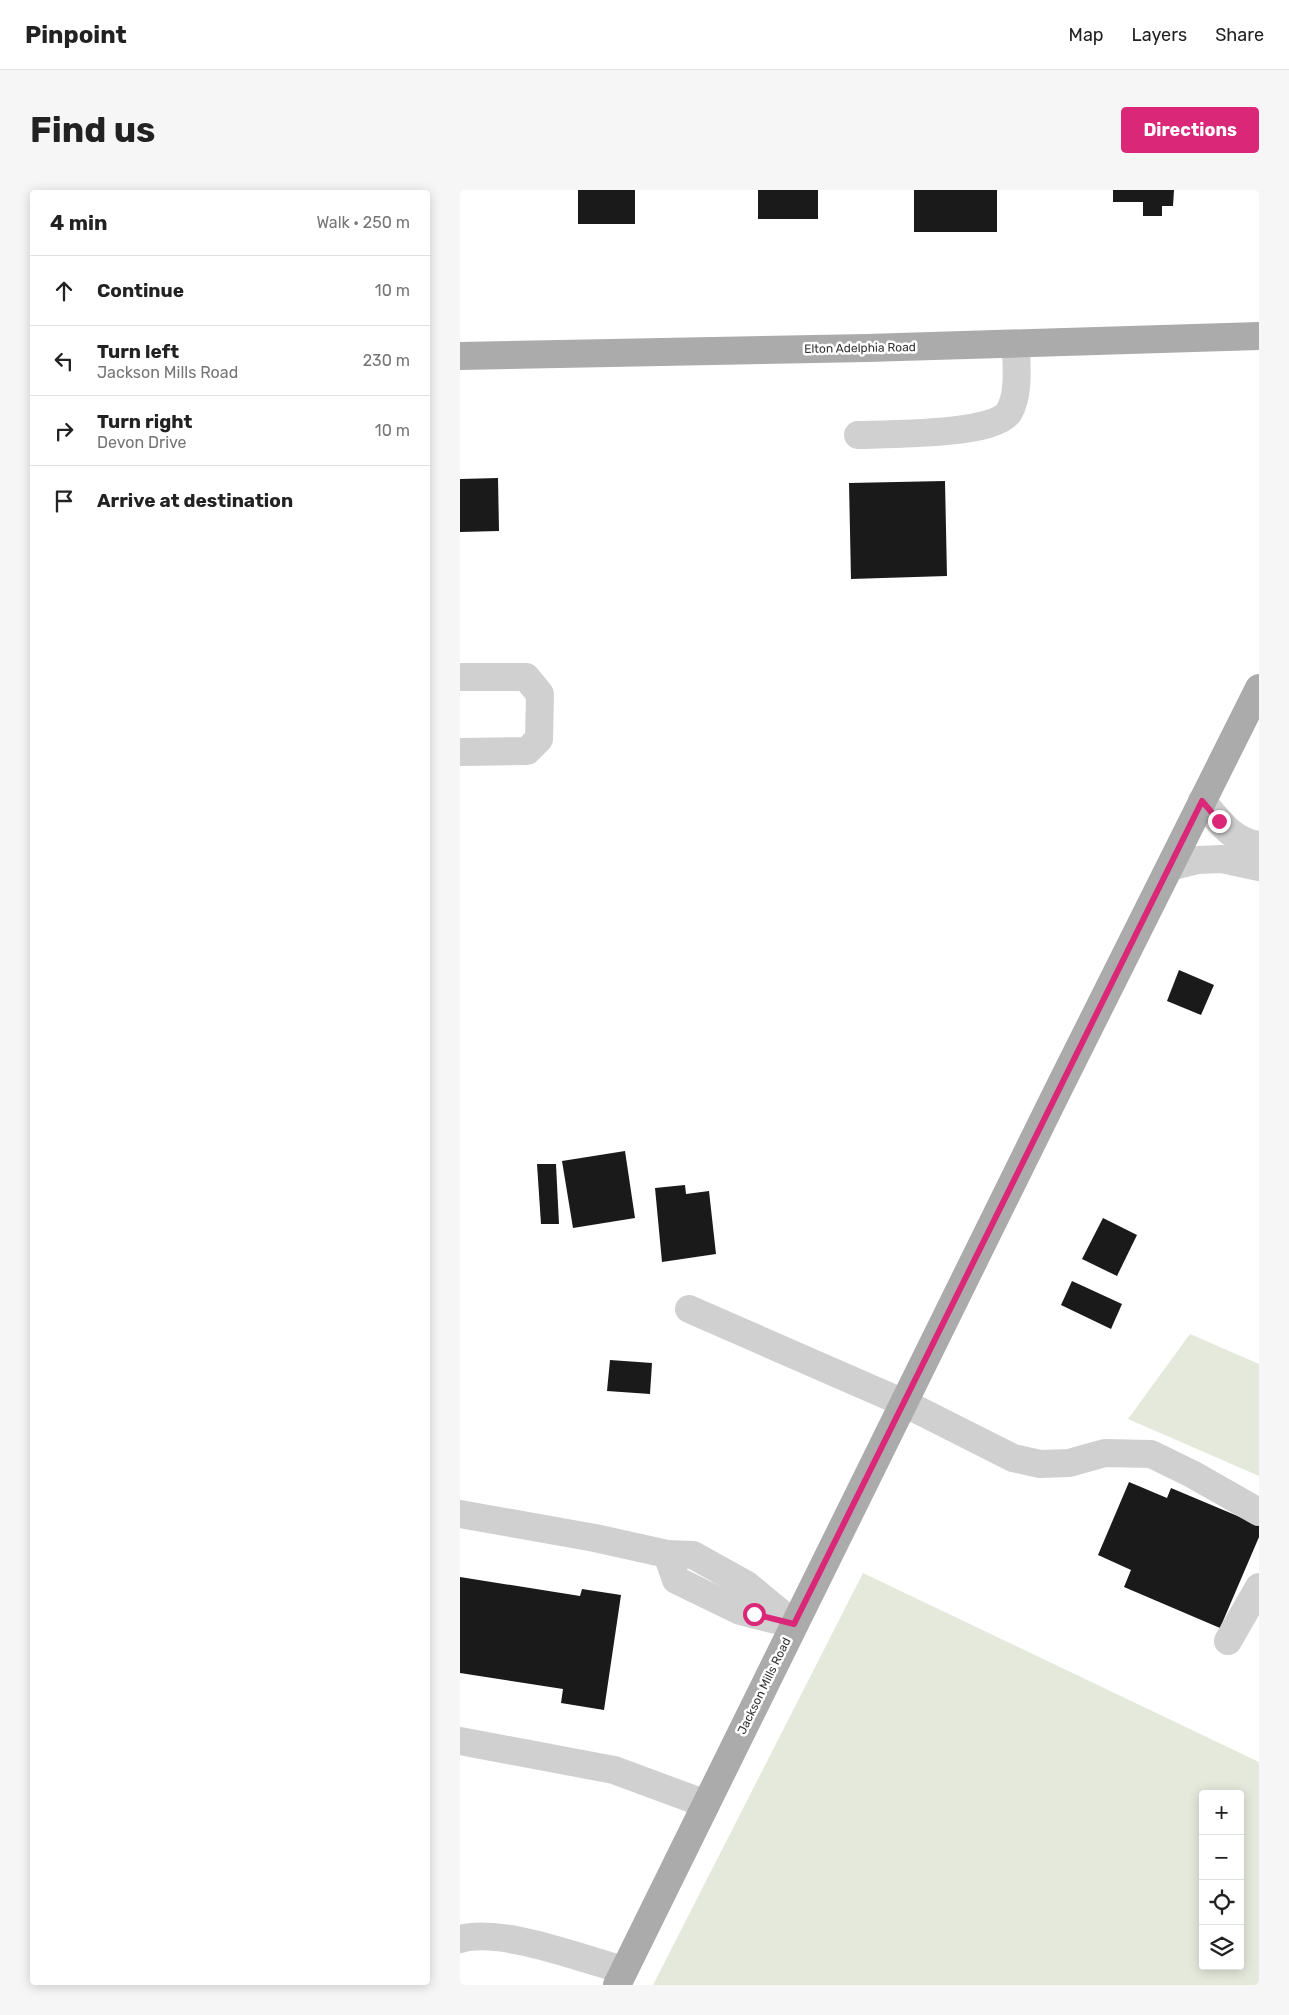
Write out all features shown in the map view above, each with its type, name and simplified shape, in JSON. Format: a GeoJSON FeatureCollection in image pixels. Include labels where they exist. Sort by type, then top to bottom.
{"type":"FeatureCollection","features":[{"type":"Feature","properties":{"kind":"main road","name":"Elton Adelphia Road"},"geometry":{"type":"LineString","coordinates":[[460,356],[1016,344],[1259,336]]}},
{"type":"Feature","properties":{"kind":"main road","name":"Jackson Mills Road"},"geometry":{"type":"LineString","coordinates":[[620,1978],[1259,688]]}},
{"type":"Feature","properties":{"kind":"street"},"geometry":{"type":"LineString","coordinates":[[858,435],[967,430],[986,426],[1008,414],[1014,398],[1016,344]]}},
{"type":"Feature","properties":{"kind":"street"},"geometry":{"type":"LineString","coordinates":[[460,677],[526,678],[540,694],[539,739],[527,751],[460,752]]}},
{"type":"Feature","properties":{"kind":"street"},"geometry":{"type":"LineString","coordinates":[[1202,801],[1224,828],[1245,843],[1259,845]]}},
{"type":"Feature","properties":{"kind":"street"},"geometry":{"type":"LineString","coordinates":[[1170,867],[1198,860],[1222,859],[1259,867]]}},
{"type":"Feature","properties":{"kind":"street"},"geometry":{"type":"LineString","coordinates":[[689,1309],[904,1403],[1013,1458],[1040,1464],[1069,1463],[1105,1453],[1151,1454],[1192,1474],[1259,1512]]}},
{"type":"Feature","properties":{"kind":"street"},"geometry":{"type":"LineString","coordinates":[[460,1514],[595,1538],[666,1554],[676,1580],[740,1611],[794,1624]]}},
{"type":"Feature","properties":{"kind":"street"},"geometry":{"type":"LineString","coordinates":[[1228,1641],[1259,1587]]}},
{"type":"Feature","properties":{"kind":"street"},"geometry":{"type":"LineString","coordinates":[[460,1741],[614,1770],[706,1804]]}},
{"type":"Feature","properties":{"kind":"street"},"geometry":{"type":"LineString","coordinates":[[463,1937],[492,1937],[533,1944],[620,1978]]}},
{"type":"Feature","properties":{"kind":"shaded area"},"geometry":{"type":"Polygon","coordinates":[[[1190,1334],[1259,1364],[1259,1476],[1128,1419],[1190,1334]]]}},
{"type":"Feature","properties":{"kind":"shaded area"},"geometry":{"type":"Polygon","coordinates":[[[863,1573],[1259,1762],[1259,1985],[653,1985],[863,1573]]]}},
{"type":"Feature","properties":{"kind":"building"},"geometry":{"type":"Polygon","coordinates":[[[578,190],[635,190],[635,224],[578,224],[578,190]]]}},
{"type":"Feature","properties":{"kind":"building"},"geometry":{"type":"Polygon","coordinates":[[[758,190],[818,190],[818,219],[758,219],[758,190]]]}},
{"type":"Feature","properties":{"kind":"building"},"geometry":{"type":"Polygon","coordinates":[[[914,190],[997,190],[997,232],[914,232],[914,190]]]}},
{"type":"Feature","properties":{"kind":"building"},"geometry":{"type":"Polygon","coordinates":[[[1113,190],[1174,190],[1173,206],[1162,206],[1162,216],[1143,216],[1143,202],[1113,202],[1113,190]]]}},
{"type":"Feature","properties":{"kind":"building"},"geometry":{"type":"Polygon","coordinates":[[[498,478],[499,531],[460,532],[460,479],[498,478]]]}},
{"type":"Feature","properties":{"kind":"building"},"geometry":{"type":"Polygon","coordinates":[[[945,481],[947,576],[851,579],[849,483],[945,481]]]}},
{"type":"Feature","properties":{"kind":"building"},"geometry":{"type":"Polygon","coordinates":[[[1179,970],[1214,985],[1201,1015],[1167,1001],[1179,970]]]}},
{"type":"Feature","properties":{"kind":"building"},"geometry":{"type":"Polygon","coordinates":[[[625,1151],[635,1218],[573,1228],[562,1161],[625,1151]]]}},
{"type":"Feature","properties":{"kind":"building"},"geometry":{"type":"Polygon","coordinates":[[[537,1164],[556,1164],[559,1224],[541,1224],[537,1164]]]}},
{"type":"Feature","properties":{"kind":"building"},"geometry":{"type":"Polygon","coordinates":[[[685,1185],[686,1194],[709,1191],[716,1254],[662,1262],[655,1188],[685,1185]]]}},
{"type":"Feature","properties":{"kind":"building"},"geometry":{"type":"Polygon","coordinates":[[[1103,1218],[1137,1235],[1117,1276],[1082,1259],[1103,1218]]]}},
{"type":"Feature","properties":{"kind":"building"},"geometry":{"type":"Polygon","coordinates":[[[1072,1281],[1122,1304],[1111,1329],[1061,1305],[1072,1281]]]}},
{"type":"Feature","properties":{"kind":"building"},"geometry":{"type":"Polygon","coordinates":[[[610,1360],[652,1363],[650,1394],[607,1391],[610,1360]]]}},
{"type":"Feature","properties":{"kind":"building"},"geometry":{"type":"Polygon","coordinates":[[[1129,1482],[1167,1498],[1171,1488],[1259,1525],[1259,1537],[1220,1628],[1124,1587],[1131,1570],[1098,1555],[1129,1482]]]}},
{"type":"Feature","properties":{"kind":"building"},"geometry":{"type":"Polygon","coordinates":[[[460,1577],[580,1596],[582,1589],[621,1595],[604,1710],[561,1703],[563,1689],[460,1673],[460,1577]]]}},
{"type":"Feature","properties":{"kind":"route"},"geometry":{"type":"LineString","coordinates":[[754,1614],[794,1624],[1202,801],[1219,821]]}}]}
